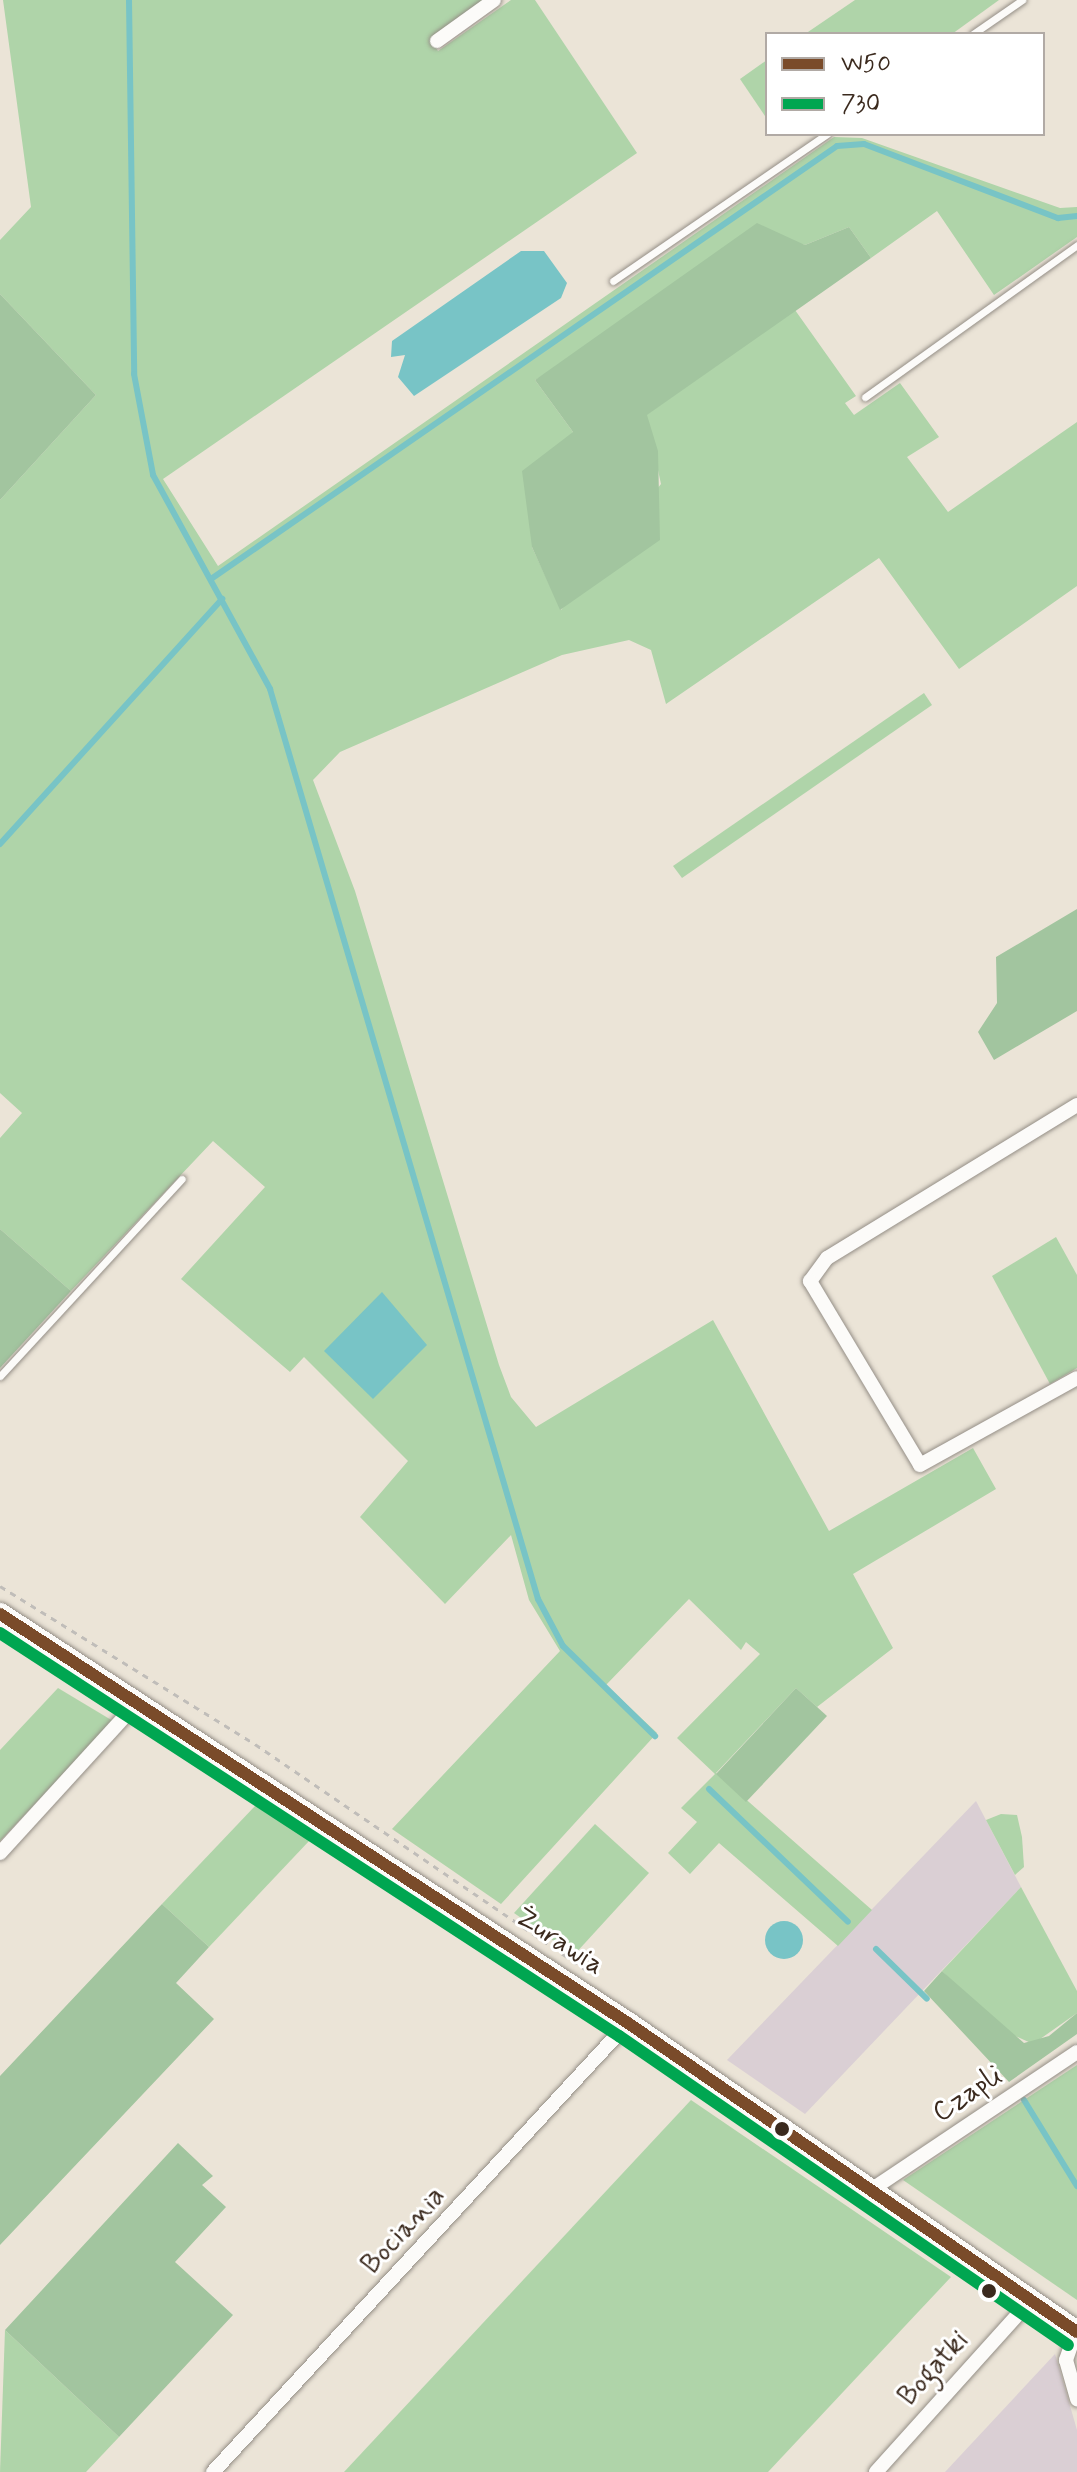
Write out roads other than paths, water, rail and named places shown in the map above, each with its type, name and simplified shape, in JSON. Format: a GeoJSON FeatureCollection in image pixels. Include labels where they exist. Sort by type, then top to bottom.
{"type":"FeatureCollection","features":[{"type":"Feature","properties":{"kind":"main road","name":"Żurawia"},"geometry":{"type":"LineString","coordinates":[[0,1614],[139,1701],[880,2185],[1076,2331]]}},
{"type":"Feature","properties":{"kind":"street"},"geometry":{"type":"LineString","coordinates":[[437,41],[494,0]]}},
{"type":"Feature","properties":{"kind":"street"},"geometry":{"type":"LineString","coordinates":[[1077,1105],[827,1258],[810,1281],[920,1465],[1077,1378]]}},
{"type":"Feature","properties":{"kind":"street"},"geometry":{"type":"LineString","coordinates":[[0,1853],[139,1701]]}},
{"type":"Feature","properties":{"kind":"street","name":"Bociania"},"geometry":{"type":"LineString","coordinates":[[213,2472],[628,2023]]}},
{"type":"Feature","properties":{"kind":"street","name":"Czapli"},"geometry":{"type":"LineString","coordinates":[[880,2185],[1077,2052]]}},
{"type":"Feature","properties":{"kind":"street","name":"Bogatki"},"geometry":{"type":"LineString","coordinates":[[876,2472],[1031,2300]]}},
{"type":"Feature","properties":{"kind":"street"},"geometry":{"type":"LineString","coordinates":[[1076,2331],[1066,2360],[1077,2399]]}},
{"type":"Feature","properties":{"kind":"lane"},"geometry":{"type":"LineString","coordinates":[[976,32],[1022,0]]}},
{"type":"Feature","properties":{"kind":"lane"},"geometry":{"type":"LineString","coordinates":[[613,281],[824,136]]}},
{"type":"Feature","properties":{"kind":"lane"},"geometry":{"type":"LineString","coordinates":[[865,397],[1077,245]]}},
{"type":"Feature","properties":{"kind":"lane"},"geometry":{"type":"LineString","coordinates":[[0,1376],[182,1179]]}},
{"type":"Feature","properties":{"kind":"water"},"geometry":{"type":"Polygon","coordinates":[[[521,251],[544,251],[567,283],[561,298],[414,396],[398,377],[405,355],[391,357],[392,341],[521,251]]]}},
{"type":"Feature","properties":{"kind":"water"},"geometry":{"type":"Polygon","coordinates":[[[382,1292],[427,1345],[373,1399],[324,1351],[382,1292]]]}},
{"type":"Feature","properties":{"kind":"water"},"geometry":{"type":"Polygon","coordinates":[[[784,1921],[797,1927],[803,1940],[797,1953],[784,1959],[771,1953],[765,1940],[771,1927],[784,1921]]]}},
{"type":"Feature","properties":{"kind":"waterway"},"geometry":{"type":"LineString","coordinates":[[129,0],[134,374],[153,475],[270,689],[538,1599],[563,1646],[655,1736]]}},
{"type":"Feature","properties":{"kind":"waterway"},"geometry":{"type":"LineString","coordinates":[[211,579],[837,146],[864,144],[1058,218],[1077,216]]}},
{"type":"Feature","properties":{"kind":"waterway"},"geometry":{"type":"LineString","coordinates":[[0,844],[222,599]]}},
{"type":"Feature","properties":{"kind":"waterway"},"geometry":{"type":"LineString","coordinates":[[709,1789],[848,1922]]}},
{"type":"Feature","properties":{"kind":"waterway"},"geometry":{"type":"LineString","coordinates":[[876,1949],[927,1999]]}},
{"type":"Feature","properties":{"kind":"waterway"},"geometry":{"type":"LineString","coordinates":[[1024,2100],[1077,2186]]}}]}
